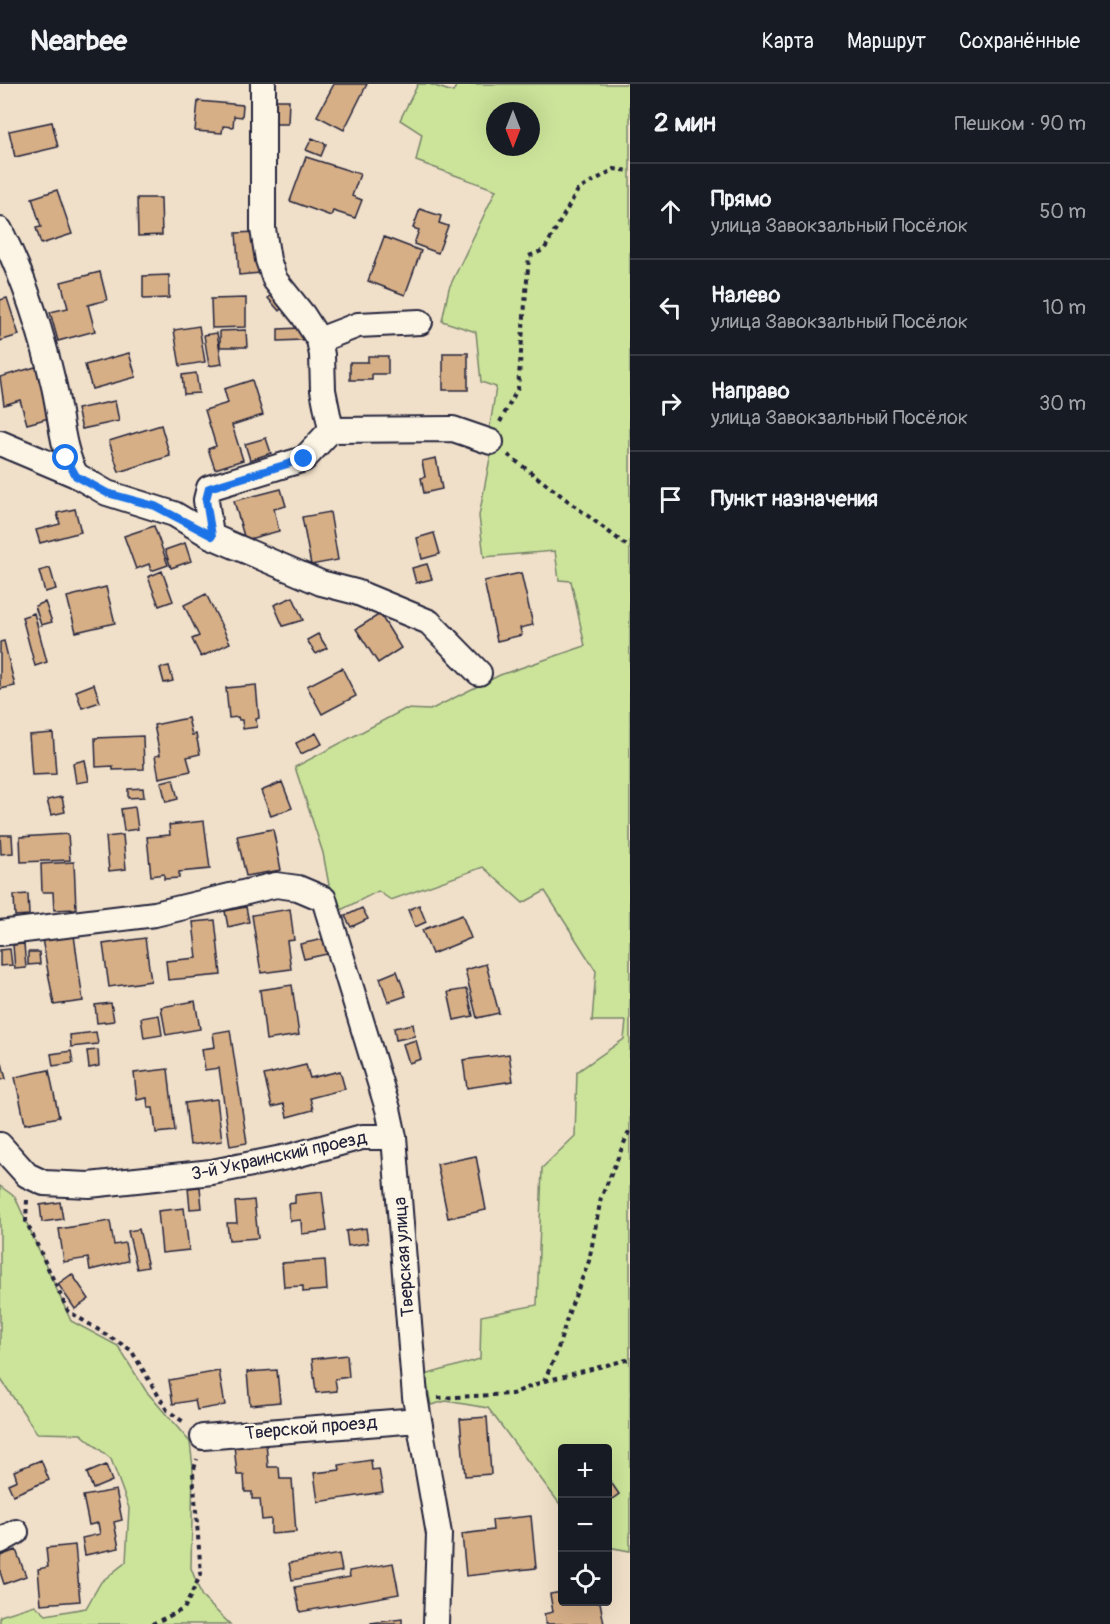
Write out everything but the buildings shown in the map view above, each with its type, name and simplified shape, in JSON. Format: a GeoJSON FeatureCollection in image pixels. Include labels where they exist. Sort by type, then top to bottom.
{"type":"FeatureCollection","features":[{"type":"Feature","properties":{"kind":"street"},"geometry":{"type":"LineString","coordinates":[[263,84],[263,229],[268,260],[275,280],[303,315],[319,340],[323,390],[331,430]]}},
{"type":"Feature","properties":{"kind":"street"},"geometry":{"type":"LineString","coordinates":[[0,230],[16,261],[53,380],[66,458],[76,476]]}},
{"type":"Feature","properties":{"kind":"street"},"geometry":{"type":"LineString","coordinates":[[319,340],[358,325],[420,322]]}},
{"type":"Feature","properties":{"kind":"street"},"geometry":{"type":"LineString","coordinates":[[212,536],[206,500],[209,488],[304,459],[331,430],[453,429],[490,442]]}},
{"type":"Feature","properties":{"kind":"street"},"geometry":{"type":"LineString","coordinates":[[0,443],[76,476],[107,493],[174,514],[212,536],[321,583],[356,592],[429,622],[479,673]]}},
{"type":"Feature","properties":{"kind":"street","name":"Тверская улица"},"geometry":{"type":"LineString","coordinates":[[0,933],[155,914],[276,885],[298,888],[324,899],[388,1109],[394,1137],[416,1408],[439,1534],[436,1624]]}},
{"type":"Feature","properties":{"kind":"street","name":"3-й Украинский проезд"},"geometry":{"type":"LineString","coordinates":[[27,1175],[44,1183],[89,1185],[132,1181],[212,1172],[292,1156],[362,1137],[394,1137]]}},
{"type":"Feature","properties":{"kind":"street"},"geometry":{"type":"LineString","coordinates":[[0,1145],[27,1175]]}},
{"type":"Feature","properties":{"kind":"street","name":"Тверской проезд"},"geometry":{"type":"LineString","coordinates":[[204,1437],[416,1408]]}},
{"type":"Feature","properties":{"kind":"path"},"geometry":{"type":"LineString","coordinates":[[630,171],[614,168],[578,190],[544,250],[529,256],[518,388],[490,442],[630,548]]}},
{"type":"Feature","properties":{"kind":"path"},"geometry":{"type":"LineString","coordinates":[[544,1381],[556,1355],[569,1312],[589,1261],[601,1198],[630,1129]]}},
{"type":"Feature","properties":{"kind":"path"},"geometry":{"type":"LineString","coordinates":[[27,1175],[26,1221],[68,1311],[131,1350],[167,1410],[204,1437],[193,1473],[201,1574],[184,1609],[152,1624]]}},
{"type":"Feature","properties":{"kind":"path"},"geometry":{"type":"LineString","coordinates":[[416,1408],[431,1398],[512,1394],[544,1381],[630,1359]]}},
{"type":"Feature","properties":{"kind":"green space"},"geometry":{"type":"Polygon","coordinates":[[[418,84],[429,84],[453,92],[457,84],[630,84],[630,1551],[612,1548],[612,1444],[558,1444],[558,1502],[488,1408],[446,1401],[431,1405],[425,1375],[480,1359],[481,1316],[537,1305],[542,1168],[575,1136],[577,1072],[624,1039],[626,1021],[592,1021],[596,971],[545,891],[523,903],[483,867],[391,900],[378,891],[339,911],[331,896],[323,853],[295,767],[405,709],[430,710],[500,675],[585,646],[571,581],[559,580],[555,551],[484,557],[479,516],[491,453],[489,433],[496,387],[481,382],[476,332],[442,321],[449,288],[496,190],[416,161],[422,134],[400,120],[418,84]]]}},
{"type":"Feature","properties":{"kind":"green space"},"geometry":{"type":"Polygon","coordinates":[[[0,1186],[15,1197],[71,1321],[118,1346],[146,1391],[190,1442],[193,1468],[191,1568],[202,1597],[230,1624],[0,1624],[0,1616],[35,1605],[46,1615],[86,1608],[101,1582],[126,1562],[129,1508],[111,1459],[81,1434],[37,1433],[0,1378],[0,1186]]]}},
{"type":"Feature","properties":{"kind":"route"},"geometry":{"type":"LineString","coordinates":[[66,458],[76,476],[107,493],[155,506],[212,536],[206,500],[209,488],[304,459]]}}]}
